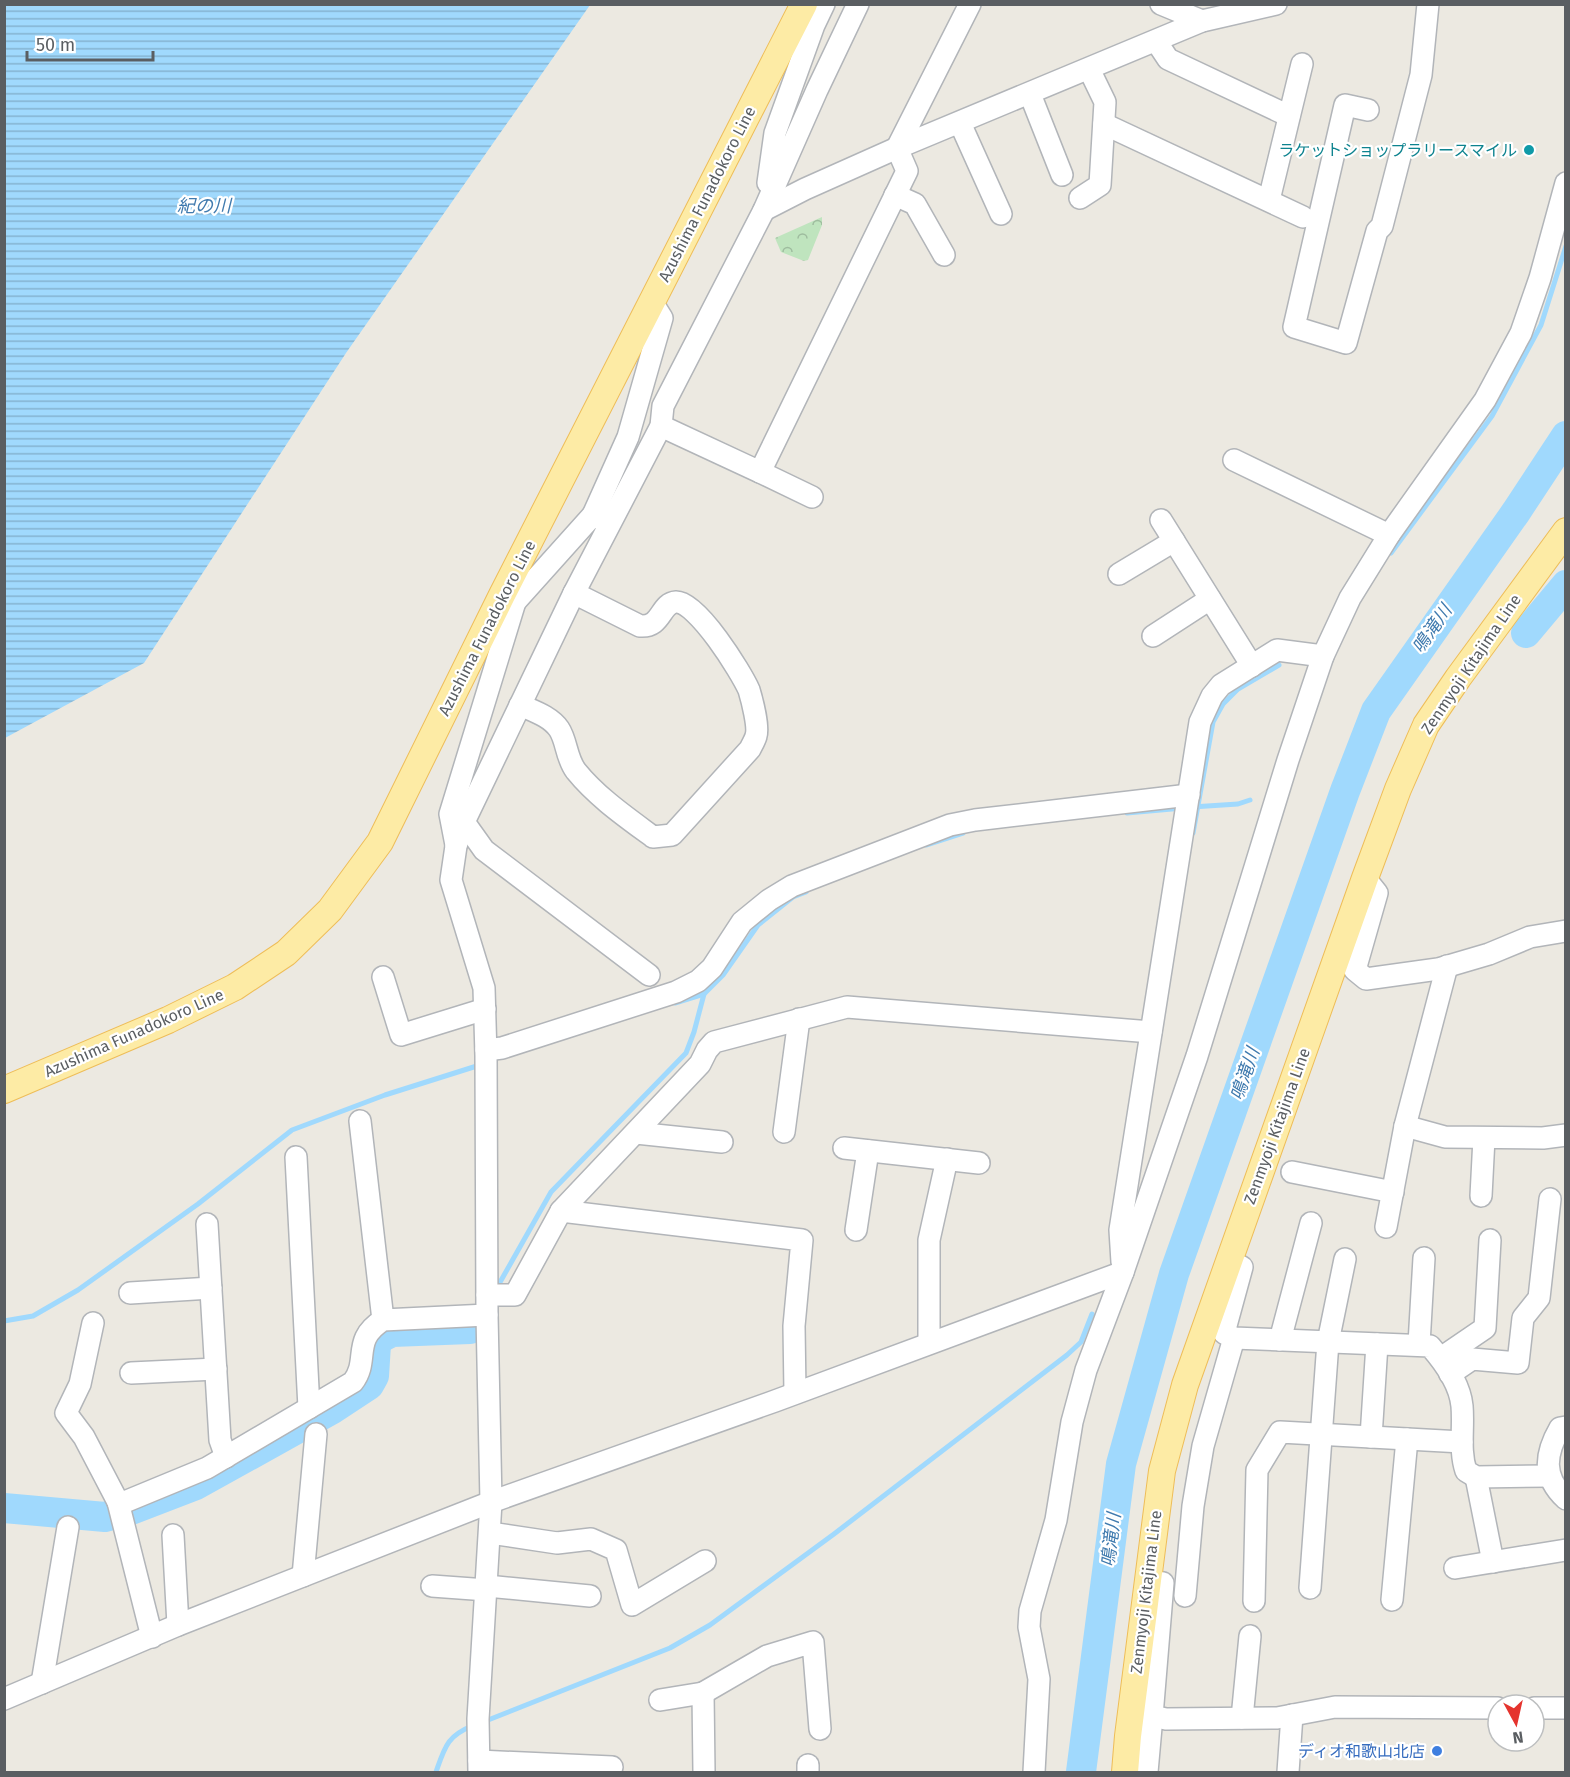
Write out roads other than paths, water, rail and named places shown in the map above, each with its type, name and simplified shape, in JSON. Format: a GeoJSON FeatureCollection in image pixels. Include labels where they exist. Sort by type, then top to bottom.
{"type":"FeatureCollection","features":[{"type":"Feature","properties":{"kind":"main road","name":"Azushima Funadokoro Line"},"geometry":{"type":"LineString","coordinates":[[4,1090],[168,1020],[235,987],[286,953],[330,910],[380,842],[509,599],[652,302],[804,4]]}},
{"type":"Feature","properties":{"kind":"main road","name":"Zenmyoji Kitajima Line"},"geometry":{"type":"LineString","coordinates":[[1125,1773],[1162,1472],[1185,1385],[1229,1261],[1365,878],[1398,789],[1426,725],[1566,531]]}},
{"type":"Feature","properties":{"kind":"street"},"geometry":{"type":"LineString","coordinates":[[764,210],[775,133],[814,25],[824,4]]}},
{"type":"Feature","properties":{"kind":"street"},"geometry":{"type":"LineString","coordinates":[[456,846],[450,814],[509,599],[601,519],[661,426],[663,406],[764,210],[858,4]]}},
{"type":"Feature","properties":{"kind":"street"},"geometry":{"type":"LineString","coordinates":[[897,148],[970,4]]}},
{"type":"Feature","properties":{"kind":"street"},"geometry":{"type":"LineString","coordinates":[[1161,4],[1202,21]]}},
{"type":"Feature","properties":{"kind":"street"},"geometry":{"type":"LineString","coordinates":[[764,210],[897,148],[1202,21],[1276,4]]}},
{"type":"Feature","properties":{"kind":"street"},"geometry":{"type":"LineString","coordinates":[[1368,110],[1345,105],[1294,327],[1346,343],[1377,231],[1382,226],[1421,75],[1428,4]]}},
{"type":"Feature","properties":{"kind":"street"},"geometry":{"type":"LineString","coordinates":[[1156,41],[1168,59],[1289,116]]}},
{"type":"Feature","properties":{"kind":"street"},"geometry":{"type":"LineString","coordinates":[[1269,200],[1302,64]]}},
{"type":"Feature","properties":{"kind":"street"},"geometry":{"type":"LineString","coordinates":[[1080,198],[1100,185],[1105,102],[1089,69]]}},
{"type":"Feature","properties":{"kind":"street"},"geometry":{"type":"LineString","coordinates":[[1030,93],[1062,175]]}},
{"type":"Feature","properties":{"kind":"street"},"geometry":{"type":"LineString","coordinates":[[960,123],[1001,214]]}},
{"type":"Feature","properties":{"kind":"street"},"geometry":{"type":"LineString","coordinates":[[1104,124],[1303,217]]}},
{"type":"Feature","properties":{"kind":"street"},"geometry":{"type":"LineString","coordinates":[[760,472],[907,171],[897,148]]}},
{"type":"Feature","properties":{"kind":"street"},"geometry":{"type":"LineString","coordinates":[[1034,1773],[1039,1679],[1029,1627],[1030,1611],[1056,1520],[1074,1412],[1086,1370],[1123,1272],[1197,1056],[1288,760],[1323,656],[1350,598],[1389,535],[1485,400],[1521,333],[1540,278],[1566,183]]}},
{"type":"Feature","properties":{"kind":"street"},"geometry":{"type":"LineString","coordinates":[[895,195],[915,204],[944,255]]}},
{"type":"Feature","properties":{"kind":"street"},"geometry":{"type":"LineString","coordinates":[[612,1767],[479,1767],[478,1726],[491,1502],[485,1009],[484,988],[451,880],[456,846],[464,822],[574,593],[601,519],[628,437],[662,318],[652,302]]}},
{"type":"Feature","properties":{"kind":"street"},"geometry":{"type":"LineString","coordinates":[[661,426],[812,497]]}},
{"type":"Feature","properties":{"kind":"street"},"geometry":{"type":"LineString","coordinates":[[1234,460],[1389,535]]}},
{"type":"Feature","properties":{"kind":"street"},"geometry":{"type":"LineString","coordinates":[[1161,520],[1252,666]]}},
{"type":"Feature","properties":{"kind":"street"},"geometry":{"type":"LineString","coordinates":[[1119,574],[1174,541]]}},
{"type":"Feature","properties":{"kind":"street"},"geometry":{"type":"LineString","coordinates":[[520,705],[550,719],[559,729],[568,759],[577,772],[610,804],[653,837],[672,836],[750,749],[757,735],[748,690],[709,625],[695,612],[679,602],[674,602],[653,625],[640,626],[574,593]]}},
{"type":"Feature","properties":{"kind":"street"},"geometry":{"type":"LineString","coordinates":[[1153,636],[1210,599]]}},
{"type":"Feature","properties":{"kind":"street"},"geometry":{"type":"LineString","coordinates":[[1123,1272],[1120,1230],[1200,722],[1221,685],[1277,650],[1323,656]]}},
{"type":"Feature","properties":{"kind":"street"},"geometry":{"type":"LineString","coordinates":[[486,1061],[502,1048],[676,992],[698,981],[712,968],[742,922],[777,895],[792,886],[950,825],[975,820],[1188,803]]}},
{"type":"Feature","properties":{"kind":"street"},"geometry":{"type":"LineString","coordinates":[[464,822],[484,850],[649,975]]}},
{"type":"Feature","properties":{"kind":"street"},"geometry":{"type":"LineString","coordinates":[[451,880],[470,858],[484,850]]}},
{"type":"Feature","properties":{"kind":"street"},"geometry":{"type":"LineString","coordinates":[[1365,878],[1377,893],[1355,970],[1366,980],[1448,966],[1489,954],[1530,937],[1566,932]]}},
{"type":"Feature","properties":{"kind":"street"},"geometry":{"type":"LineString","coordinates":[[1386,1227],[1405,1126],[1448,966]]}},
{"type":"Feature","properties":{"kind":"street"},"geometry":{"type":"LineString","coordinates":[[383,977],[401,1035],[485,1009]]}},
{"type":"Feature","properties":{"kind":"street"},"geometry":{"type":"LineString","coordinates":[[120,1511],[127,1501],[226,1457],[353,1382],[359,1371],[363,1344],[368,1333],[383,1320],[487,1305],[515,1295],[561,1211],[700,1064],[714,1042],[847,1007],[1151,1032]]}},
{"type":"Feature","properties":{"kind":"street"},"geometry":{"type":"LineString","coordinates":[[784,1132],[800,1019]]}},
{"type":"Feature","properties":{"kind":"street"},"geometry":{"type":"LineString","coordinates":[[360,1121],[383,1320]]}},
{"type":"Feature","properties":{"kind":"street"},"geometry":{"type":"LineString","coordinates":[[1405,1126],[1445,1137],[1543,1138],[1566,1135]]}},
{"type":"Feature","properties":{"kind":"street"},"geometry":{"type":"LineString","coordinates":[[636,1133],[722,1142]]}},
{"type":"Feature","properties":{"kind":"street"},"geometry":{"type":"LineString","coordinates":[[1481,1196],[1484,1138]]}},
{"type":"Feature","properties":{"kind":"street"},"geometry":{"type":"LineString","coordinates":[[844,1148],[979,1163]]}},
{"type":"Feature","properties":{"kind":"street"},"geometry":{"type":"LineString","coordinates":[[856,1230],[868,1151]]}},
{"type":"Feature","properties":{"kind":"street"},"geometry":{"type":"LineString","coordinates":[[296,1156],[309,1408]]}},
{"type":"Feature","properties":{"kind":"street"},"geometry":{"type":"LineString","coordinates":[[929,1343],[929,1240],[947,1160]]}},
{"type":"Feature","properties":{"kind":"street"},"geometry":{"type":"LineString","coordinates":[[1292,1172],[1393,1192]]}},
{"type":"Feature","properties":{"kind":"street"},"geometry":{"type":"LineString","coordinates":[[1445,1366],[1472,1359],[1518,1363],[1523,1318],[1539,1298],[1550,1199]]}},
{"type":"Feature","properties":{"kind":"street"},"geometry":{"type":"LineString","coordinates":[[561,1211],[802,1240],[794,1326],[795,1393]]}},
{"type":"Feature","properties":{"kind":"street"},"geometry":{"type":"LineString","coordinates":[[1280,1340],[1311,1223]]}},
{"type":"Feature","properties":{"kind":"street"},"geometry":{"type":"LineString","coordinates":[[207,1224],[220,1440],[226,1457]]}},
{"type":"Feature","properties":{"kind":"street"},"geometry":{"type":"LineString","coordinates":[[1445,1366],[1485,1328],[1490,1240]]}},
{"type":"Feature","properties":{"kind":"street"},"geometry":{"type":"LineString","coordinates":[[1419,1344],[1424,1258]]}},
{"type":"Feature","properties":{"kind":"street"},"geometry":{"type":"LineString","coordinates":[[1310,1588],[1328,1342],[1345,1259]]}},
{"type":"Feature","properties":{"kind":"street"},"geometry":{"type":"LineString","coordinates":[[1229,1261],[1242,1267],[1224,1333],[1234,1338],[1430,1346],[1458,1388],[1462,1405],[1462,1460],[1466,1471],[1476,1477],[1549,1476]]}},
{"type":"Feature","properties":{"kind":"street"},"geometry":{"type":"LineString","coordinates":[[4,1699],[178,1625],[491,1502],[1123,1272]]}},
{"type":"Feature","properties":{"kind":"street"},"geometry":{"type":"LineString","coordinates":[[130,1293],[211,1288]]}},
{"type":"Feature","properties":{"kind":"street"},"geometry":{"type":"LineString","coordinates":[[93,1323],[80,1384],[66,1413],[84,1437],[120,1511],[152,1637]]}},
{"type":"Feature","properties":{"kind":"street"},"geometry":{"type":"LineString","coordinates":[[1185,1596],[1193,1506],[1203,1446],[1234,1338]]}},
{"type":"Feature","properties":{"kind":"street"},"geometry":{"type":"LineString","coordinates":[[1371,1437],[1377,1344]]}},
{"type":"Feature","properties":{"kind":"street"},"geometry":{"type":"LineString","coordinates":[[131,1373],[216,1369]]}},
{"type":"Feature","properties":{"kind":"street"},"geometry":{"type":"LineString","coordinates":[[1566,1426],[1560,1428],[1548,1453],[1549,1476],[1557,1491],[1566,1499]]}},
{"type":"Feature","properties":{"kind":"street"},"geometry":{"type":"LineString","coordinates":[[1254,1601],[1257,1470],[1280,1432],[1462,1442]]}},
{"type":"Feature","properties":{"kind":"street"},"geometry":{"type":"LineString","coordinates":[[303,1576],[316,1434]]}},
{"type":"Feature","properties":{"kind":"street"},"geometry":{"type":"LineString","coordinates":[[1392,1600],[1407,1439]]}},
{"type":"Feature","properties":{"kind":"street"},"geometry":{"type":"LineString","coordinates":[[1476,1477],[1493,1562]]}},
{"type":"Feature","properties":{"kind":"street"},"geometry":{"type":"LineString","coordinates":[[42,1683],[68,1527]]}},
{"type":"Feature","properties":{"kind":"street"},"geometry":{"type":"LineString","coordinates":[[490,1533],[557,1543],[591,1539],[616,1550],[632,1605],[705,1561]]}},
{"type":"Feature","properties":{"kind":"street"},"geometry":{"type":"LineString","coordinates":[[173,1535],[178,1625]]}},
{"type":"Feature","properties":{"kind":"street"},"geometry":{"type":"LineString","coordinates":[[1455,1568],[1566,1550]]}},
{"type":"Feature","properties":{"kind":"street"},"geometry":{"type":"LineString","coordinates":[[1148,1581],[1164,1583],[1148,1773]]}},
{"type":"Feature","properties":{"kind":"street"},"geometry":{"type":"LineString","coordinates":[[432,1586],[590,1596]]}},
{"type":"Feature","properties":{"kind":"street"},"geometry":{"type":"LineString","coordinates":[[1242,1718],[1250,1636]]}},
{"type":"Feature","properties":{"kind":"street"},"geometry":{"type":"LineString","coordinates":[[660,1700],[702,1693],[767,1656],[813,1642],[820,1729]]}},
{"type":"Feature","properties":{"kind":"street"},"geometry":{"type":"LineString","coordinates":[[702,1693],[704,1773]]}},
{"type":"Feature","properties":{"kind":"street"},"geometry":{"type":"LineString","coordinates":[[1152,1716],[1166,1719],[1277,1718],[1335,1707],[1486,1708]]}},
{"type":"Feature","properties":{"kind":"street"},"geometry":{"type":"LineString","coordinates":[[1546,1708],[1566,1708]]}},
{"type":"Feature","properties":{"kind":"street"},"geometry":{"type":"LineString","coordinates":[[1288,1773],[1292,1715]]}},
{"type":"Feature","properties":{"kind":"water","name":"紀の川"},"geometry":{"type":"Polygon","coordinates":[[[5,4],[590,5],[346,353],[144,663],[5,738],[5,4]]]}},
{"type":"Feature","properties":{"kind":"waterway"},"geometry":{"type":"LineString","coordinates":[[1391,553],[1492,416],[1541,325],[1566,246]]}},
{"type":"Feature","properties":{"kind":"waterway","name":"鳴滝川"},"geometry":{"type":"LineString","coordinates":[[1081,1772],[1121,1464],[1174,1274],[1345,791],[1376,711],[1516,512],[1566,436]]}},
{"type":"Feature","properties":{"kind":"waterway"},"geometry":{"type":"LineString","coordinates":[[1526,633],[1566,585]]}},
{"type":"Feature","properties":{"kind":"waterway"},"geometry":{"type":"LineString","coordinates":[[1193,833],[1213,722],[1223,704],[1238,689],[1279,665]]}},
{"type":"Feature","properties":{"kind":"waterway"},"geometry":{"type":"LineString","coordinates":[[1192,807],[1238,804],[1250,800]]}},
{"type":"Feature","properties":{"kind":"waterway"},"geometry":{"type":"LineString","coordinates":[[1127,813],[1183,808]]}},
{"type":"Feature","properties":{"kind":"waterway"},"geometry":{"type":"LineString","coordinates":[[926,845],[963,833]]}},
{"type":"Feature","properties":{"kind":"waterway"},"geometry":{"type":"LineString","coordinates":[[675,1003],[704,994],[723,975],[758,925],[793,897],[806,892]]}},
{"type":"Feature","properties":{"kind":"waterway"},"geometry":{"type":"LineString","coordinates":[[499,1284],[551,1192],[686,1053],[704,994]]}},
{"type":"Feature","properties":{"kind":"waterway"},"geometry":{"type":"LineString","coordinates":[[4,1321],[33,1316],[78,1290],[198,1204],[292,1130],[385,1095],[480,1065]]}},
{"type":"Feature","properties":{"kind":"waterway"},"geometry":{"type":"LineString","coordinates":[[483,1722],[670,1648],[710,1625],[834,1534],[1067,1355],[1081,1342],[1092,1314]]}},
{"type":"Feature","properties":{"kind":"waterway"},"geometry":{"type":"LineString","coordinates":[[4,1508],[105,1517],[131,1510],[196,1485],[331,1410],[369,1385],[374,1376],[376,1344],[382,1337],[392,1332],[476,1327]]}},
{"type":"Feature","properties":{"kind":"waterway"},"geometry":{"type":"LineString","coordinates":[[436,1772],[442,1755],[452,1738],[474,1725]]}},
{"type":"Feature","properties":{"kind":"place","name":"ラケットショップラリースマイル"},"geometry":{"type":"Point","coordinates":[1529,150]}},
{"type":"Feature","properties":{"kind":"place","name":"ディオ和歌山北店"},"geometry":{"type":"Point","coordinates":[1437,1751]}}]}
